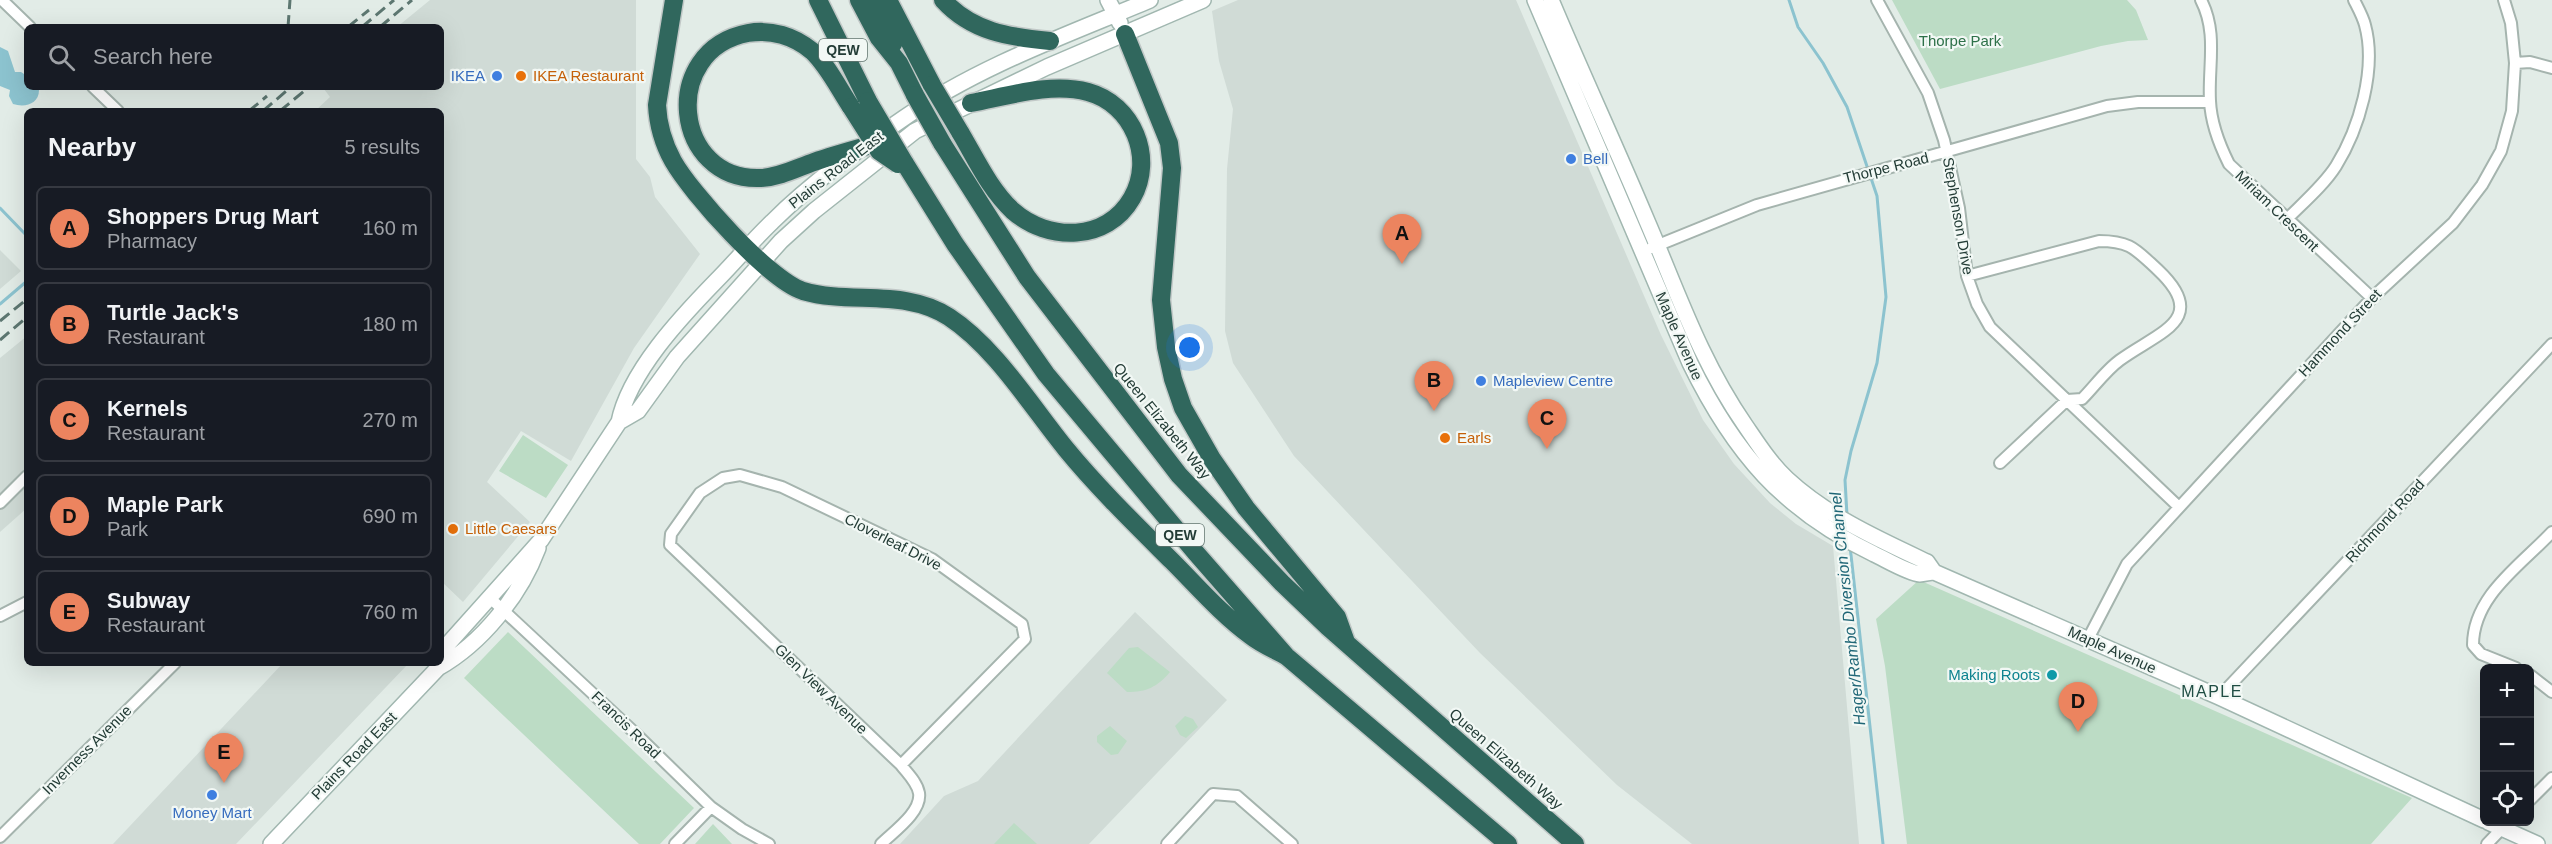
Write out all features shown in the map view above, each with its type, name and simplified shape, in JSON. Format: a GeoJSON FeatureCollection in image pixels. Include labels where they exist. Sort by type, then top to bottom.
{"type":"FeatureCollection","features":[{"type":"Feature","properties":{"kind":"highway"},"geometry":{"type":"LineString","coordinates":[[674,0],[658,94],[658,120],[663,142],[685,179],[760,263],[784,282],[803,290],[831,296],[881,297],[915,303],[948,316],[972,335],[1000,366],[1068,451],[1138,528],[1251,636],[1286,656]]}},
{"type":"Feature","properties":{"kind":"highway","name":"QEW"},"geometry":{"type":"LineString","coordinates":[[818,0],[860,104],[1046,374],[1144,492],[1286,656],[1508,844]]}},
{"type":"Feature","properties":{"kind":"highway","name":"Queen Elizabeth Way"},"geometry":{"type":"LineString","coordinates":[[859,0],[879,38],[899,63],[942,143],[1027,277],[1179,475],[1282,583],[1347,644],[1575,844]]}},
{"type":"Feature","properties":{"kind":"highway"},"geometry":{"type":"LineString","coordinates":[[874,0],[888,30],[899,63]]}},
{"type":"Feature","properties":{"kind":"highway"},"geometry":{"type":"LineString","coordinates":[[888,0],[932,85],[989,181],[1006,204],[1028,222],[1051,232],[1078,233],[1101,226],[1125,208],[1137,189],[1141,164],[1136,133],[1124,113],[1099,96],[1078,90],[1048,89],[971,103]]}},
{"type":"Feature","properties":{"kind":"highway"},"geometry":{"type":"LineString","coordinates":[[943,0],[963,18],[988,31],[1017,38],[1050,40]]}},
{"type":"Feature","properties":{"kind":"highway"},"geometry":{"type":"LineString","coordinates":[[860,104],[813,52],[790,38],[774,32],[757,31],[735,35],[717,44],[692,75],[687,106],[690,126],[703,150],[717,164],[739,175],[762,178],[788,172],[867,146]]}},
{"type":"Feature","properties":{"kind":"highway"},"geometry":{"type":"LineString","coordinates":[[1125,34],[1169,143],[1172,168],[1161,300],[1166,346],[1173,380],[1183,408],[1212,459],[1246,508],[1337,616],[1347,644]]}},
{"type":"Feature","properties":{"kind":"main road"},"geometry":{"type":"LineString","coordinates":[[1108,0],[1125,34]]}},
{"type":"Feature","properties":{"kind":"main road","name":"Plains Road East"},"geometry":{"type":"LineString","coordinates":[[444,654],[448,644],[541,540],[619,422],[622,404],[656,350],[682,315],[748,249],[771,222],[905,117],[1050,40],[1150,0]]}},
{"type":"Feature","properties":{"kind":"main road","name":"Plains Road East"},"geometry":{"type":"LineString","coordinates":[[619,422],[638,411],[677,357],[760,263],[814,211],[915,131],[1047,67],[1203,0]]}},
{"type":"Feature","properties":{"kind":"main road","name":"Maple Avenue"},"geometry":{"type":"LineString","coordinates":[[1535,0],[1640,251],[1707,397],[1740,448],[1757,470],[1793,503],[1840,536],[1920,574],[1934,572]]}},
{"type":"Feature","properties":{"kind":"main road","name":"Maple Avenue"},"geometry":{"type":"LineString","coordinates":[[1551,0],[1658,246],[1702,354],[1727,399],[1768,458],[1812,500],[1838,517],[1927,562],[1934,572],[2219,697],[2480,816]]}},
{"type":"Feature","properties":{"kind":"main road","name":"Plains Road East"},"geometry":{"type":"LineString","coordinates":[[444,662],[460,656],[503,608],[522,584],[541,540]]}},
{"type":"Feature","properties":{"kind":"main road","name":"Plains Road East"},"geometry":{"type":"LineString","coordinates":[[271,844],[438,666]]}},
{"type":"Feature","properties":{"kind":"main road","name":"Maple Avenue"},"geometry":{"type":"LineString","coordinates":[[2502,826],[2537,844]]}},
{"type":"Feature","properties":{"kind":"street"},"geometry":{"type":"LineString","coordinates":[[2,0],[27,24]]}},
{"type":"Feature","properties":{"kind":"street","name":"Stephenson Drive"},"geometry":{"type":"LineString","coordinates":[[1877,0],[1928,93],[1946,152],[1959,208],[1967,276],[1977,304],[1990,327],[2179,507]]}},
{"type":"Feature","properties":{"kind":"street","name":"Miriam Crescent"},"geometry":{"type":"LineString","coordinates":[[2201,0],[2206,10],[2212,36],[2210,102],[2217,141],[2229,164],[2286,220],[2372,298]]}},
{"type":"Feature","properties":{"kind":"street"},"geometry":{"type":"LineString","coordinates":[[2286,220],[2335,167],[2357,123],[2362,105],[2368,55],[2365,25],[2354,0]]}},
{"type":"Feature","properties":{"kind":"street","name":"Hammond Street"},"geometry":{"type":"LineString","coordinates":[[2088,639],[2127,564],[2372,298],[2453,223],[2482,185],[2501,151],[2512,111],[2515,63],[2511,23],[2505,0]]}},
{"type":"Feature","properties":{"kind":"street"},"geometry":{"type":"LineString","coordinates":[[2515,63],[2530,62],[2552,68]]}},
{"type":"Feature","properties":{"kind":"street"},"geometry":{"type":"LineString","coordinates":[[96,90],[115,108]]}},
{"type":"Feature","properties":{"kind":"street","name":"Thorpe Road"},"geometry":{"type":"LineString","coordinates":[[1640,251],[1658,246],[1757,204],[2107,106],[2138,102],[2210,102]]}},
{"type":"Feature","properties":{"kind":"street"},"geometry":{"type":"LineString","coordinates":[[1967,276],[2099,241],[2111,241],[2130,245],[2174,285],[2181,299],[2181,311],[2168,329],[2118,361],[2082,399],[2067,400],[2000,463]]}},
{"type":"Feature","properties":{"kind":"street","name":"Richmond Road"},"geometry":{"type":"LineString","coordinates":[[2219,697],[2552,344]]}},
{"type":"Feature","properties":{"kind":"street","name":"Cloverleaf Drive"},"geometry":{"type":"LineString","coordinates":[[670,545],[671,534],[700,493],[723,478],[740,475],[782,487],[932,558],[1022,624],[1024,639],[901,765]]}},
{"type":"Feature","properties":{"kind":"street"},"geometry":{"type":"LineString","coordinates":[[0,503],[24,479]]}},
{"type":"Feature","properties":{"kind":"street"},"geometry":{"type":"LineString","coordinates":[[2504,664],[2481,654],[2473,645],[2477,615],[2497,587],[2552,532]]}},
{"type":"Feature","properties":{"kind":"street","name":"Glen View Avenue"},"geometry":{"type":"LineString","coordinates":[[670,545],[901,765],[916,785],[919,794],[918,804],[881,844]]}},
{"type":"Feature","properties":{"kind":"street","name":"Francis Road"},"geometry":{"type":"LineString","coordinates":[[489,597],[711,807],[742,829],[769,844]]}},
{"type":"Feature","properties":{"kind":"street"},"geometry":{"type":"LineString","coordinates":[[0,616],[24,604]]}},
{"type":"Feature","properties":{"kind":"street","name":"Inverness Avenue"},"geometry":{"type":"LineString","coordinates":[[0,837],[172,666]]}},
{"type":"Feature","properties":{"kind":"street"},"geometry":{"type":"LineString","coordinates":[[2534,679],[2552,692]]}},
{"type":"Feature","properties":{"kind":"street"},"geometry":{"type":"LineString","coordinates":[[2534,795],[2552,778]]}},
{"type":"Feature","properties":{"kind":"street"},"geometry":{"type":"LineString","coordinates":[[1167,844],[1213,794],[1237,796],[1292,844]]}},
{"type":"Feature","properties":{"kind":"street"},"geometry":{"type":"LineString","coordinates":[[675,844],[711,807]]}},
{"type":"Feature","properties":{"kind":"street"},"geometry":{"type":"LineString","coordinates":[[2487,844],[2495,826]]}},
{"type":"Feature","properties":{"kind":"shaded area"},"geometry":{"type":"Polygon","coordinates":[[[430,0],[636,0],[636,159],[650,177],[655,197],[700,254],[634,348],[571,461],[521,431],[487,482],[530,522],[463,602],[444,584],[444,108],[318,108],[330,97],[325,90],[444,90],[444,24],[401,24],[430,0]]]}},
{"type":"Feature","properties":{"kind":"shaded area"},"geometry":{"type":"Polygon","coordinates":[[[1238,0],[1516,0],[1661,335],[1703,420],[1734,464],[1770,503],[1796,524],[1833,546],[1859,844],[1692,844],[1617,785],[1480,653],[1294,456],[1233,363],[1225,331],[1227,169],[1233,109],[1219,61],[1212,11],[1238,0]]]}},
{"type":"Feature","properties":{"kind":"shaded area"},"geometry":{"type":"Polygon","coordinates":[[[0,250],[21,271],[0,289],[0,250]]]}},
{"type":"Feature","properties":{"kind":"shaded area"},"geometry":{"type":"Polygon","coordinates":[[[24,338],[24,511],[0,532],[0,358],[24,338]]]}},
{"type":"Feature","properties":{"kind":"shaded area"},"geometry":{"type":"Polygon","coordinates":[[[1135,612],[1227,700],[1089,844],[900,844],[944,796],[978,781],[1135,612]]]}},
{"type":"Feature","properties":{"kind":"shaded area"},"geometry":{"type":"Polygon","coordinates":[[[280,666],[406,666],[236,844],[113,844],[280,666]]]}},
{"type":"Feature","properties":{"kind":"green space","name":"Thorpe Park"},"geometry":{"type":"Polygon","coordinates":[[[1892,0],[2127,0],[2136,10],[2148,40],[2101,46],[1940,89],[1892,0]]]}},
{"type":"Feature","properties":{"kind":"green space"},"geometry":{"type":"Polygon","coordinates":[[[523,435],[568,465],[546,498],[499,471],[523,435]]]}},
{"type":"Feature","properties":{"kind":"green space"},"geometry":{"type":"Polygon","coordinates":[[[1919,580],[2412,798],[2371,844],[1907,844],[1885,666],[1876,619],[1919,580]]]}},
{"type":"Feature","properties":{"kind":"green space"},"geometry":{"type":"Polygon","coordinates":[[[508,632],[694,808],[660,844],[639,844],[464,678],[508,632]]]}},
{"type":"Feature","properties":{"kind":"green space"},"geometry":{"type":"Polygon","coordinates":[[[1138,647],[1170,672],[1151,688],[1127,692],[1107,673],[1129,648],[1138,647]]]}},
{"type":"Feature","properties":{"kind":"green space"},"geometry":{"type":"Polygon","coordinates":[[[1185,716],[1193,719],[1198,727],[1186,738],[1180,735],[1175,726],[1185,716]]]}},
{"type":"Feature","properties":{"kind":"green space"},"geometry":{"type":"Polygon","coordinates":[[[1110,726],[1127,741],[1118,754],[1111,755],[1097,742],[1097,736],[1110,726]]]}},
{"type":"Feature","properties":{"kind":"green space"},"geometry":{"type":"Polygon","coordinates":[[[1014,823],[1037,844],[994,844],[1014,823]]]}},
{"type":"Feature","properties":{"kind":"green space"},"geometry":{"type":"Polygon","coordinates":[[[713,824],[732,844],[695,844],[713,824]]]}},
{"type":"Feature","properties":{"kind":"water"},"geometry":{"type":"Polygon","coordinates":[[[0,47],[8,51],[15,72],[24,74],[24,90],[39,90],[37,99],[30,104],[13,104],[9,96],[10,90],[0,86],[0,47]]]}},
{"type":"Feature","properties":{"kind":"waterway","name":"Hager/Rambo Diversion Channel"},"geometry":{"type":"LineString","coordinates":[[1789,0],[1798,27],[1823,63],[1847,107],[1877,196],[1886,297],[1877,363],[1851,451],[1845,480],[1847,515]]}},
{"type":"Feature","properties":{"kind":"waterway"},"geometry":{"type":"LineString","coordinates":[[0,208],[24,233]]}},
{"type":"Feature","properties":{"kind":"waterway"},"geometry":{"type":"LineString","coordinates":[[0,304],[24,284]]}},
{"type":"Feature","properties":{"kind":"waterway","name":"Hager/Rambo Diversion Channel"},"geometry":{"type":"LineString","coordinates":[[1850,546],[1883,844]]}},
{"type":"Feature","properties":{"kind":"railway"},"geometry":{"type":"LineString","coordinates":[[288,24],[290,0]]}},
{"type":"Feature","properties":{"kind":"railway"},"geometry":{"type":"LineString","coordinates":[[366,24],[394,0]]}},
{"type":"Feature","properties":{"kind":"railway"},"geometry":{"type":"LineString","coordinates":[[384,24],[412,0]]}},
{"type":"Feature","properties":{"kind":"railway"},"geometry":{"type":"LineString","coordinates":[[352,24],[369,10]]}},
{"type":"Feature","properties":{"kind":"railway"},"geometry":{"type":"LineString","coordinates":[[266,108],[288,90]]}},
{"type":"Feature","properties":{"kind":"railway"},"geometry":{"type":"LineString","coordinates":[[284,108],[305,90]]}},
{"type":"Feature","properties":{"kind":"railway"},"geometry":{"type":"LineString","coordinates":[[253,108],[267,96]]}},
{"type":"Feature","properties":{"kind":"railway"},"geometry":{"type":"LineString","coordinates":[[0,321],[24,301]]}},
{"type":"Feature","properties":{"kind":"railway"},"geometry":{"type":"LineString","coordinates":[[0,340],[24,320]]}},
{"type":"Feature","properties":{"kind":"place","name":"IKEA"},"geometry":{"type":"Point","coordinates":[497,76]}},
{"type":"Feature","properties":{"kind":"place","name":"IKEA Restaurant"},"geometry":{"type":"Point","coordinates":[521,76]}},
{"type":"Feature","properties":{"kind":"place","name":"Bell"},"geometry":{"type":"Point","coordinates":[1571,159]}},
{"type":"Feature","properties":{"kind":"place","name":"Shoppers Drug Mart"},"geometry":{"type":"Point","coordinates":[1402,264]}},
{"type":"Feature","properties":{"kind":"place","name":"Mapleview Centre"},"geometry":{"type":"Point","coordinates":[1481,381]}},
{"type":"Feature","properties":{"kind":"place","name":"Turtle Jack's"},"geometry":{"type":"Point","coordinates":[1434,411]}},
{"type":"Feature","properties":{"kind":"place","name":"Earls"},"geometry":{"type":"Point","coordinates":[1445,438]}},
{"type":"Feature","properties":{"kind":"place","name":"Kernels"},"geometry":{"type":"Point","coordinates":[1547,449]}},
{"type":"Feature","properties":{"kind":"place","name":"Little Caesars"},"geometry":{"type":"Point","coordinates":[453,529]}},
{"type":"Feature","properties":{"kind":"place","name":"Making Roots"},"geometry":{"type":"Point","coordinates":[2052,675]}},
{"type":"Feature","properties":{"kind":"place","name":"Maple Park"},"geometry":{"type":"Point","coordinates":[2078,732]}},
{"type":"Feature","properties":{"kind":"place","name":"Subway"},"geometry":{"type":"Point","coordinates":[224,783]}},
{"type":"Feature","properties":{"kind":"place","name":"Money Mart"},"geometry":{"type":"Point","coordinates":[212,795]}},
{"type":"Feature","properties":{"kind":"district","name":"MAPLE"},"geometry":{"type":"Point","coordinates":[2212,691]}}]}
